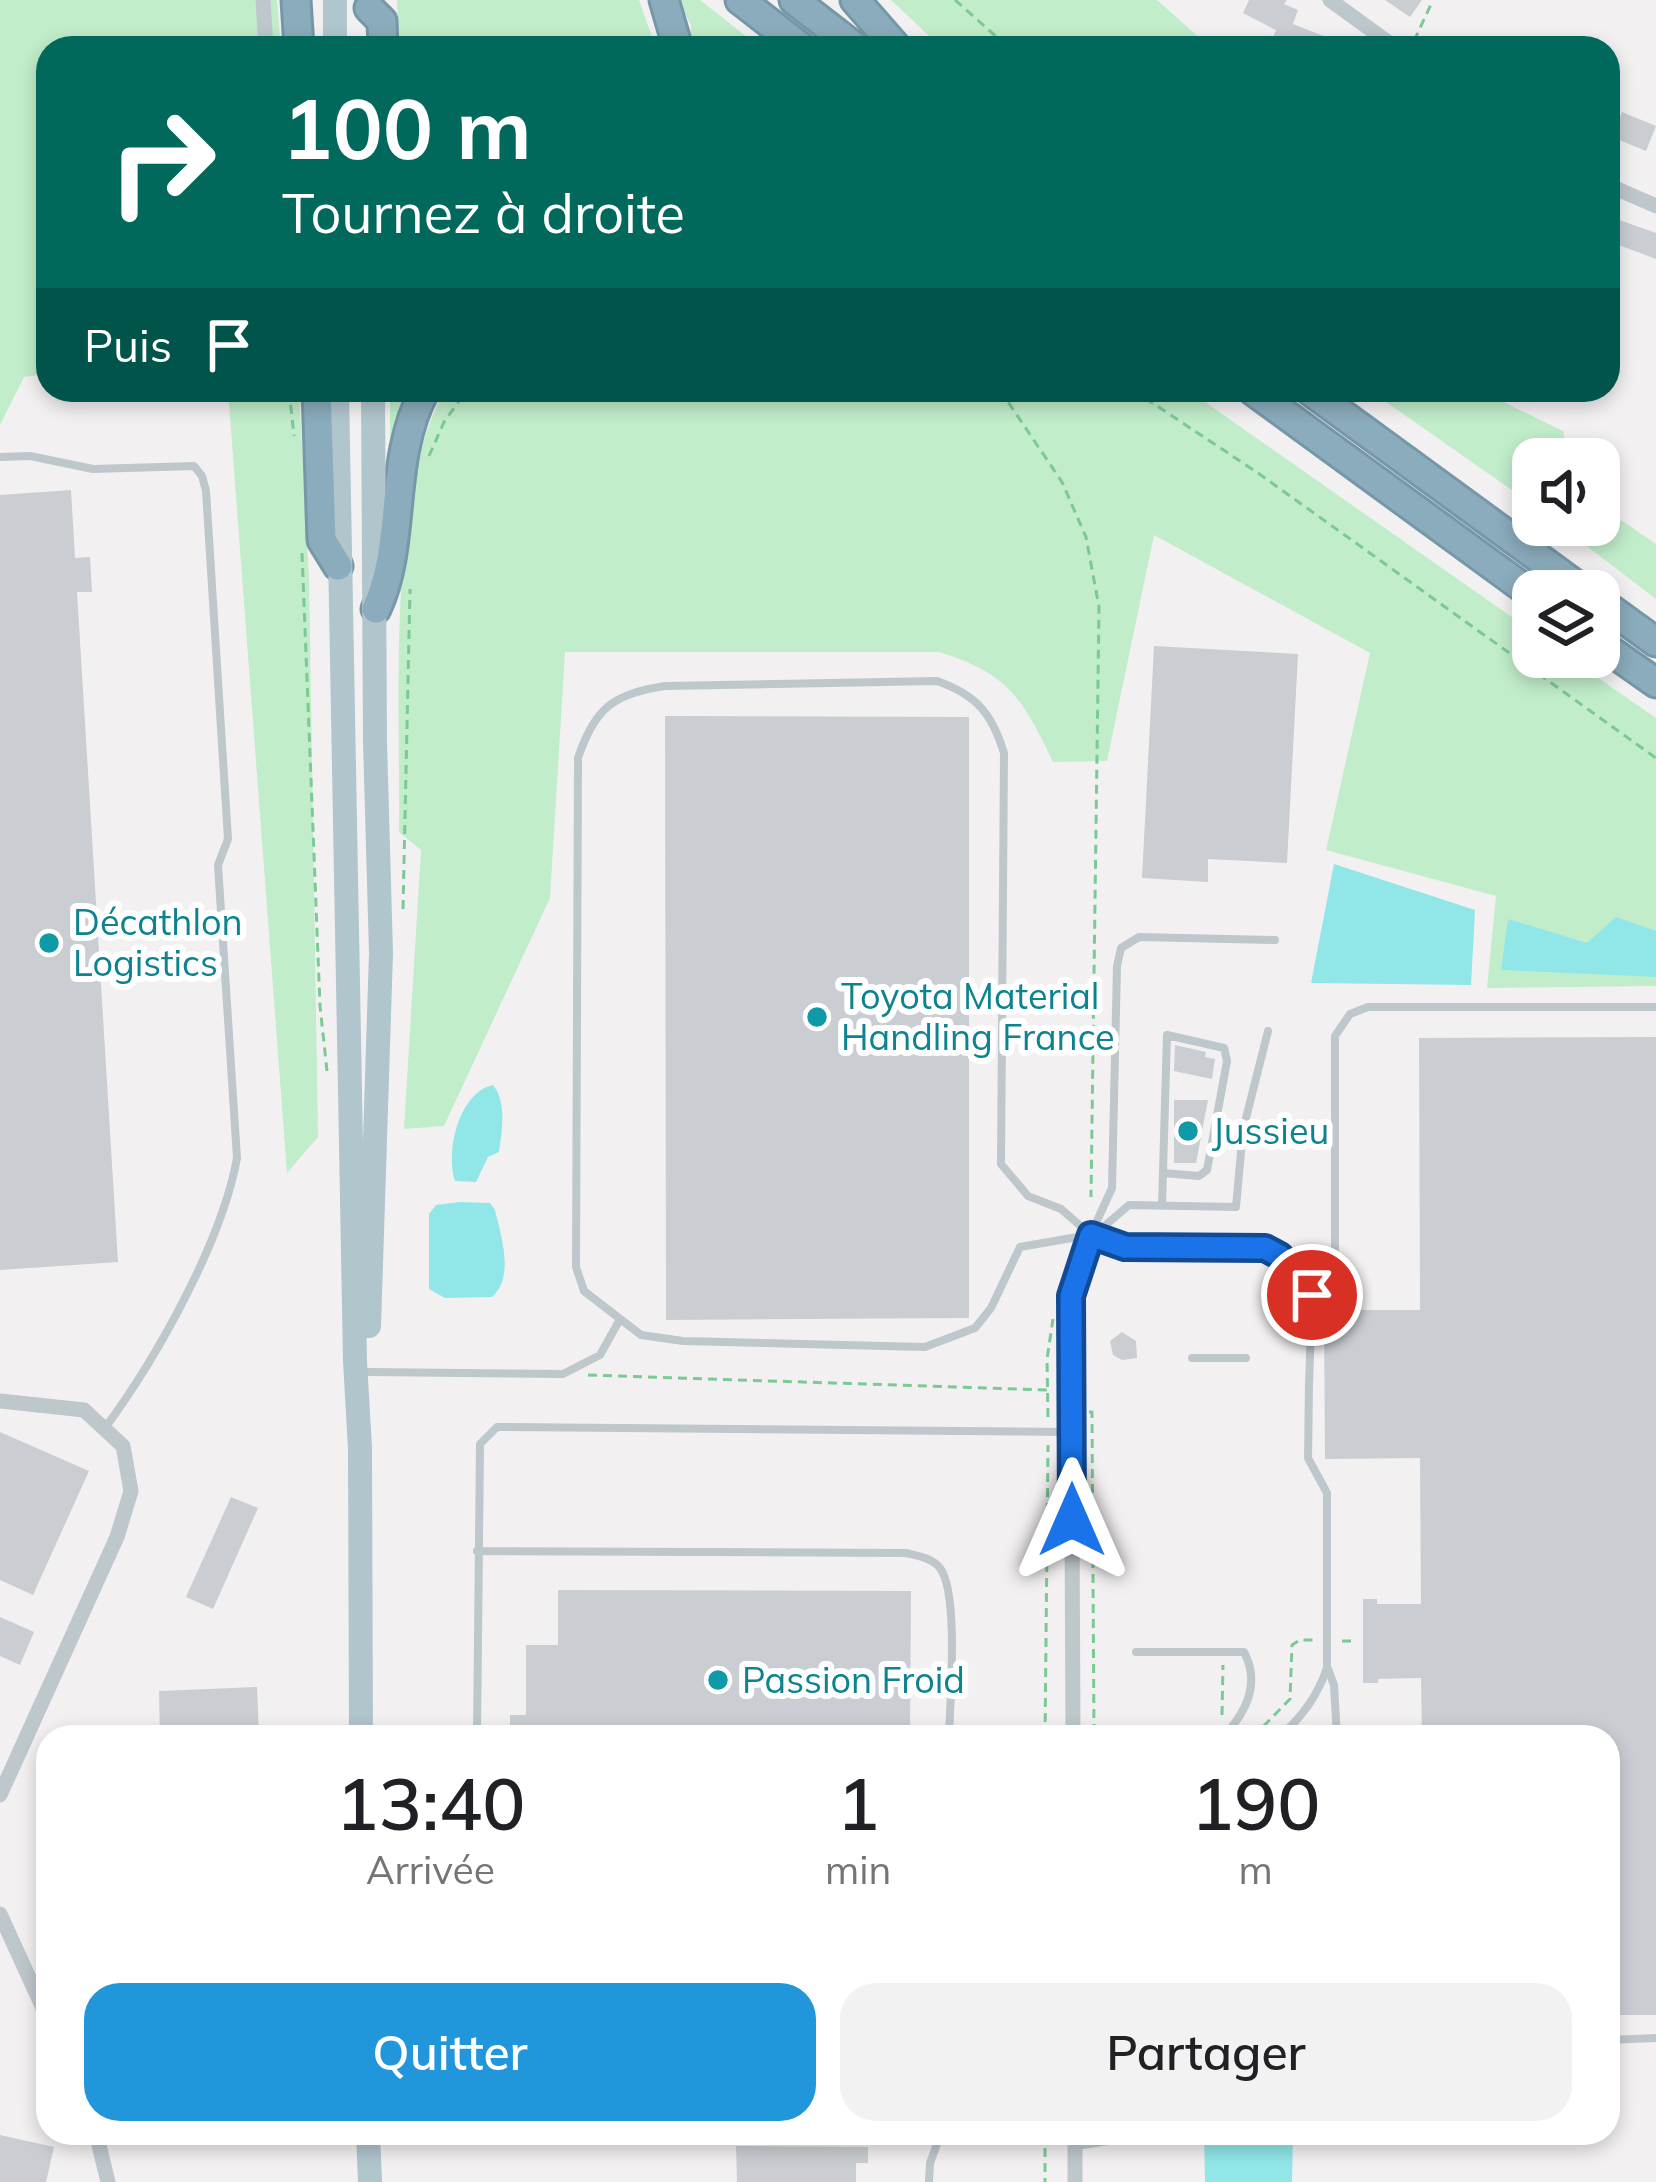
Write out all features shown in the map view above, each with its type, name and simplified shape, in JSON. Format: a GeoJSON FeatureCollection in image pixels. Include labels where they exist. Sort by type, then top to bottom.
{"type":"FeatureCollection","features":[{"type":"Feature","properties":{"kind":"highway"},"geometry":{"type":"LineString","coordinates":[[296,0],[298,36]]}},
{"type":"Feature","properties":{"kind":"highway"},"geometry":{"type":"LineString","coordinates":[[664,0],[674,36]]}},
{"type":"Feature","properties":{"kind":"highway"},"geometry":{"type":"LineString","coordinates":[[740,0],[786,36]]}},
{"type":"Feature","properties":{"kind":"highway"},"geometry":{"type":"LineString","coordinates":[[794,0],[840,36]]}},
{"type":"Feature","properties":{"kind":"highway"},"geometry":{"type":"LineString","coordinates":[[854,0],[886,36]]}},
{"type":"Feature","properties":{"kind":"highway"},"geometry":{"type":"LineString","coordinates":[[369,4],[382,21],[383,36]]}},
{"type":"Feature","properties":{"kind":"highway"},"geometry":{"type":"LineString","coordinates":[[317,402],[322,540],[338,566]]}},
{"type":"Feature","properties":{"kind":"highway"},"geometry":{"type":"LineString","coordinates":[[376,609],[389,581],[402,458],[420,402]]}},
{"type":"Feature","properties":{"kind":"highway"},"geometry":{"type":"LineString","coordinates":[[1268,402],[1512,580]]}},
{"type":"Feature","properties":{"kind":"highway"},"geometry":{"type":"LineString","coordinates":[[1325,402],[1556,570]]}},
{"type":"Feature","properties":{"kind":"highway"},"geometry":{"type":"LineString","coordinates":[[1620,617],[1656,642]]}},
{"type":"Feature","properties":{"kind":"highway"},"geometry":{"type":"LineString","coordinates":[[1620,658],[1656,683]]}},
{"type":"Feature","properties":{"kind":"main road"},"geometry":{"type":"LineString","coordinates":[[335,0],[335,36]]}},
{"type":"Feature","properties":{"kind":"main road"},"geometry":{"type":"LineString","coordinates":[[369,4],[369,36]]}},
{"type":"Feature","properties":{"kind":"main road"},"geometry":{"type":"LineString","coordinates":[[337,402],[360,1448],[361,1725]]}},
{"type":"Feature","properties":{"kind":"main road"},"geometry":{"type":"LineString","coordinates":[[360,1448],[368,1372],[381,953],[374,742],[373,402]]}},
{"type":"Feature","properties":{"kind":"main road"},"geometry":{"type":"LineString","coordinates":[[355,2182],[357,2145]]}},
{"type":"Feature","properties":{"kind":"main road"},"geometry":{"type":"LineString","coordinates":[[368,2145],[370,2182]]}},
{"type":"Feature","properties":{"kind":"street"},"geometry":{"type":"LineString","coordinates":[[263,0],[265,36]]}},
{"type":"Feature","properties":{"kind":"street"},"geometry":{"type":"LineString","coordinates":[[1330,0],[1380,36]]}},
{"type":"Feature","properties":{"kind":"street"},"geometry":{"type":"LineString","coordinates":[[1620,190],[1656,206]]}},
{"type":"Feature","properties":{"kind":"street"},"geometry":{"type":"LineString","coordinates":[[1073,1725],[1071,1296],[1092,1236]]}},
{"type":"Feature","properties":{"kind":"street"},"geometry":{"type":"LineString","coordinates":[[0,1401],[84,1410],[123,1446],[131,1491],[117,1537],[0,1795]]}},
{"type":"Feature","properties":{"kind":"street"},"geometry":{"type":"LineString","coordinates":[[0,1913],[36,1992]]}},
{"type":"Feature","properties":{"kind":"street"},"geometry":{"type":"LineString","coordinates":[[99,2145],[108,2182]]}},
{"type":"Feature","properties":{"kind":"street"},"geometry":{"type":"LineString","coordinates":[[1075,2145],[1075,2182]]}},
{"type":"Feature","properties":{"kind":"lane"},"geometry":{"type":"LineString","coordinates":[[0,457],[30,456],[92,469],[194,466],[206,491],[228,839],[218,865],[237,1158],[230,1197],[148,1370],[104,1429]]}},
{"type":"Feature","properties":{"kind":"lane"},"geometry":{"type":"LineString","coordinates":[[1268,1031],[1243,1130],[1236,1207],[1129,1205],[1092,1236],[1020,1247],[992,1308],[975,1328],[925,1347],[683,1341],[641,1335],[584,1291],[576,1267],[578,758],[591,723],[628,692],[665,686],[937,681],[962,690],[993,719],[1004,754],[1001,1164],[1028,1196],[1060,1209],[1092,1236],[1125,1247],[1265,1248],[1280,1256],[1312,1295]]}},
{"type":"Feature","properties":{"kind":"lane"},"geometry":{"type":"LineString","coordinates":[[1092,1236],[1112,1188],[1120,947],[1139,937],[1275,940]]}},
{"type":"Feature","properties":{"kind":"lane"},"geometry":{"type":"LineString","coordinates":[[1291,1725],[1311,1704],[1327,1668],[1327,1492],[1308,1458],[1312,1295],[1335,1257],[1335,1036],[1350,1014],[1368,1007],[1656,1007]]}},
{"type":"Feature","properties":{"kind":"lane"},"geometry":{"type":"LineString","coordinates":[[1162,1206],[1167,1035],[1224,1048],[1227,1061],[1207,1170],[1199,1176],[1163,1173]]}},
{"type":"Feature","properties":{"kind":"lane"},"geometry":{"type":"LineString","coordinates":[[368,1372],[563,1374],[600,1355],[619,1321]]}},
{"type":"Feature","properties":{"kind":"lane"},"geometry":{"type":"LineString","coordinates":[[1192,1358],[1246,1358]]}},
{"type":"Feature","properties":{"kind":"lane"},"geometry":{"type":"LineString","coordinates":[[477,1725],[480,1444],[497,1427],[1072,1432]]}},
{"type":"Feature","properties":{"kind":"lane"},"geometry":{"type":"LineString","coordinates":[[478,1551],[906,1552],[931,1560],[942,1570],[951,1594],[949,1725]]}},
{"type":"Feature","properties":{"kind":"lane"},"geometry":{"type":"LineString","coordinates":[[1136,1652],[1244,1652],[1249,1658],[1249,1701],[1233,1725]]}},
{"type":"Feature","properties":{"kind":"lane"},"geometry":{"type":"LineString","coordinates":[[1327,1668],[1334,1685],[1336,1725]]}},
{"type":"Feature","properties":{"kind":"lane"},"geometry":{"type":"LineString","coordinates":[[1620,2040],[1656,2038]]}},
{"type":"Feature","properties":{"kind":"lane"},"geometry":{"type":"LineString","coordinates":[[929,2182],[937,2145]]}},
{"type":"Feature","properties":{"kind":"path"},"geometry":{"type":"LineString","coordinates":[[955,0],[996,36]]}},
{"type":"Feature","properties":{"kind":"path"},"geometry":{"type":"LineString","coordinates":[[1416,36],[1433,0]]}},
{"type":"Feature","properties":{"kind":"path"},"geometry":{"type":"LineString","coordinates":[[290,402],[294,435]]}},
{"type":"Feature","properties":{"kind":"path"},"geometry":{"type":"LineString","coordinates":[[429,456],[458,402]]}},
{"type":"Feature","properties":{"kind":"path"},"geometry":{"type":"LineString","coordinates":[[1008,402],[1062,482],[1086,537],[1099,607],[1092,1236]]}},
{"type":"Feature","properties":{"kind":"path"},"geometry":{"type":"LineString","coordinates":[[1151,402],[1656,758]]}},
{"type":"Feature","properties":{"kind":"path"},"geometry":{"type":"LineString","coordinates":[[302,551],[326,1070]]}},
{"type":"Feature","properties":{"kind":"path"},"geometry":{"type":"LineString","coordinates":[[402,924],[410,574]]}},
{"type":"Feature","properties":{"kind":"path"},"geometry":{"type":"LineString","coordinates":[[1046,1725],[1047,1390],[1053,1316],[1071,1296]]}},
{"type":"Feature","properties":{"kind":"path"},"geometry":{"type":"LineString","coordinates":[[578,1368],[592,1378],[1047,1390]]}},
{"type":"Feature","properties":{"kind":"path"},"geometry":{"type":"LineString","coordinates":[[1072,1411],[1092,1412],[1094,1725]]}},
{"type":"Feature","properties":{"kind":"path"},"geometry":{"type":"LineString","coordinates":[[1265,1725],[1290,1699],[1292,1645],[1300,1640],[1356,1641]]}},
{"type":"Feature","properties":{"kind":"path"},"geometry":{"type":"LineString","coordinates":[[1222,1715],[1224,1651]]}},
{"type":"Feature","properties":{"kind":"path"},"geometry":{"type":"LineString","coordinates":[[1045,2145],[1045,2182]]}},
{"type":"Feature","properties":{"kind":"green space"},"geometry":{"type":"Polygon","coordinates":[[[0,0],[277,0],[280,36],[36,36],[36,376],[24,377],[0,425],[0,0]]]}},
{"type":"Feature","properties":{"kind":"green space"},"geometry":{"type":"Polygon","coordinates":[[[397,0],[639,0],[652,36],[398,36],[397,0]]]}},
{"type":"Feature","properties":{"kind":"green space"},"geometry":{"type":"Polygon","coordinates":[[[678,0],[700,0],[746,36],[691,36],[691,25],[678,0]]]}},
{"type":"Feature","properties":{"kind":"green space"},"geometry":{"type":"Polygon","coordinates":[[[891,0],[1157,0],[1198,36],[929,36],[891,0]]]}},
{"type":"Feature","properties":{"kind":"green space"},"geometry":{"type":"Polygon","coordinates":[[[229,402],[300,402],[309,578],[318,1137],[287,1173],[229,402]]]}},
{"type":"Feature","properties":{"kind":"green space"},"geometry":{"type":"Polygon","coordinates":[[[390,402],[408,402],[390,453],[390,402]]]}},
{"type":"Feature","properties":{"kind":"green space"},"geometry":{"type":"Polygon","coordinates":[[[441,402],[1205,402],[1512,617],[1512,678],[1598,678],[1656,718],[1656,986],[1487,988],[1496,896],[1326,850],[1370,653],[1154,535],[1107,761],[1053,762],[1011,691],[982,669],[939,652],[565,652],[550,898],[444,1126],[404,1129],[421,850],[399,832],[400,604],[413,484],[441,402]]]}},
{"type":"Feature","properties":{"kind":"green space"},"geometry":{"type":"Polygon","coordinates":[[[1386,402],[1504,402],[1563,431],[1564,438],[1512,438],[1512,490],[1386,402]]]}},
{"type":"Feature","properties":{"kind":"green space"},"geometry":{"type":"Polygon","coordinates":[[[1620,519],[1656,544],[1656,599],[1587,546],[1620,546],[1620,519]]]}},
{"type":"Feature","properties":{"kind":"water"},"geometry":{"type":"Polygon","coordinates":[[[1334,864],[1475,910],[1471,985],[1311,983],[1334,864]]]}},
{"type":"Feature","properties":{"kind":"water"},"geometry":{"type":"Polygon","coordinates":[[[1616,917],[1656,931],[1656,977],[1501,970],[1508,919],[1587,943],[1616,917]]]}},
{"type":"Feature","properties":{"kind":"water"},"geometry":{"type":"Polygon","coordinates":[[[493,1085],[502,1108],[499,1152],[488,1157],[476,1182],[455,1181],[452,1155],[457,1125],[471,1099],[493,1085]]]}},
{"type":"Feature","properties":{"kind":"water"},"geometry":{"type":"Polygon","coordinates":[[[490,1203],[495,1210],[505,1268],[492,1297],[445,1298],[429,1289],[429,1214],[436,1205],[490,1203]]]}},
{"type":"Feature","properties":{"kind":"water"},"geometry":{"type":"Polygon","coordinates":[[[1204,2145],[1293,2145],[1292,2182],[1205,2182],[1204,2145]]]}},
{"type":"Feature","properties":{"kind":"building"},"geometry":{"type":"Polygon","coordinates":[[[1249,0],[1287,0],[1284,4],[1298,10],[1293,24],[1324,36],[1274,36],[1276,30],[1243,13],[1249,0]]]}},
{"type":"Feature","properties":{"kind":"building"},"geometry":{"type":"Polygon","coordinates":[[[1385,0],[1422,0],[1410,17],[1385,0]]]}},
{"type":"Feature","properties":{"kind":"building"},"geometry":{"type":"Polygon","coordinates":[[[1622,112],[1656,126],[1646,151],[1620,140],[1622,112]]]}},
{"type":"Feature","properties":{"kind":"building"},"geometry":{"type":"Polygon","coordinates":[[[1620,220],[1656,233],[1656,259],[1620,246],[1620,220]]]}},
{"type":"Feature","properties":{"kind":"building","name":"Décathlon Logistics"},"geometry":{"type":"Polygon","coordinates":[[[71,490],[75,558],[90,557],[92,592],[77,592],[118,1262],[0,1270],[0,495],[71,490]]]}},
{"type":"Feature","properties":{"kind":"building"},"geometry":{"type":"Polygon","coordinates":[[[1154,646],[1298,654],[1287,863],[1208,859],[1208,882],[1142,878],[1154,646]]]}},
{"type":"Feature","properties":{"kind":"building","name":"Toyota Material Handling France"},"geometry":{"type":"Polygon","coordinates":[[[665,716],[969,717],[969,1318],[666,1320],[665,716]]]}},
{"type":"Feature","properties":{"kind":"building"},"geometry":{"type":"Polygon","coordinates":[[[1656,1037],[1656,2015],[1620,2015],[1620,1725],[1422,1725],[1421,1678],[1363,1683],[1363,1599],[1377,1599],[1377,1604],[1421,1604],[1420,1458],[1325,1459],[1324,1310],[1420,1310],[1419,1038],[1656,1037]]]}},
{"type":"Feature","properties":{"kind":"building"},"geometry":{"type":"Polygon","coordinates":[[[1175,1045],[1206,1052],[1205,1057],[1215,1059],[1212,1079],[1174,1071],[1175,1045]]]}},
{"type":"Feature","properties":{"kind":"building"},"geometry":{"type":"Polygon","coordinates":[[[1174,1100],[1208,1100],[1196,1163],[1174,1163],[1174,1100]]]}},
{"type":"Feature","properties":{"kind":"building"},"geometry":{"type":"Polygon","coordinates":[[[1122,1332],[1136,1341],[1137,1358],[1122,1360],[1113,1355],[1110,1341],[1122,1332]]]}},
{"type":"Feature","properties":{"kind":"building"},"geometry":{"type":"Polygon","coordinates":[[[0,1432],[89,1471],[33,1595],[0,1580],[0,1432]]]}},
{"type":"Feature","properties":{"kind":"building"},"geometry":{"type":"Polygon","coordinates":[[[231,1497],[258,1508],[213,1609],[186,1597],[231,1497]]]}},
{"type":"Feature","properties":{"kind":"building","name":"Passion Froid"},"geometry":{"type":"Polygon","coordinates":[[[558,1590],[911,1591],[910,1725],[510,1725],[510,1715],[526,1715],[526,1645],[558,1645],[558,1590]]]}},
{"type":"Feature","properties":{"kind":"building"},"geometry":{"type":"Polygon","coordinates":[[[0,1617],[34,1632],[20,1665],[0,1656],[0,1617]]]}},
{"type":"Feature","properties":{"kind":"building"},"geometry":{"type":"Polygon","coordinates":[[[257,1687],[259,1725],[160,1725],[159,1691],[257,1687]]]}},
{"type":"Feature","properties":{"kind":"building"},"geometry":{"type":"Polygon","coordinates":[[[0,2135],[54,2147],[46,2182],[0,2182],[0,2135]]]}},
{"type":"Feature","properties":{"kind":"building"},"geometry":{"type":"Polygon","coordinates":[[[736,2146],[868,2147],[868,2163],[856,2163],[856,2182],[737,2182],[736,2146]]]}},
{"type":"Feature","properties":{"kind":"place","name":"Décathlon Logistics"},"geometry":{"type":"Point","coordinates":[49,943]}},
{"type":"Feature","properties":{"kind":"place","name":"Toyota Material Handling France"},"geometry":{"type":"Point","coordinates":[817,1017]}},
{"type":"Feature","properties":{"kind":"place","name":"Jussieu"},"geometry":{"type":"Point","coordinates":[1188,1131]}},
{"type":"Feature","properties":{"kind":"place","name":"Passion Froid"},"geometry":{"type":"Point","coordinates":[718,1680]}},
{"type":"Feature","properties":{"kind":"route"},"geometry":{"type":"LineString","coordinates":[[1072,1520],[1071,1296],[1091,1235],[1125,1247],[1265,1248],[1280,1256],[1312,1295]]}}]}
